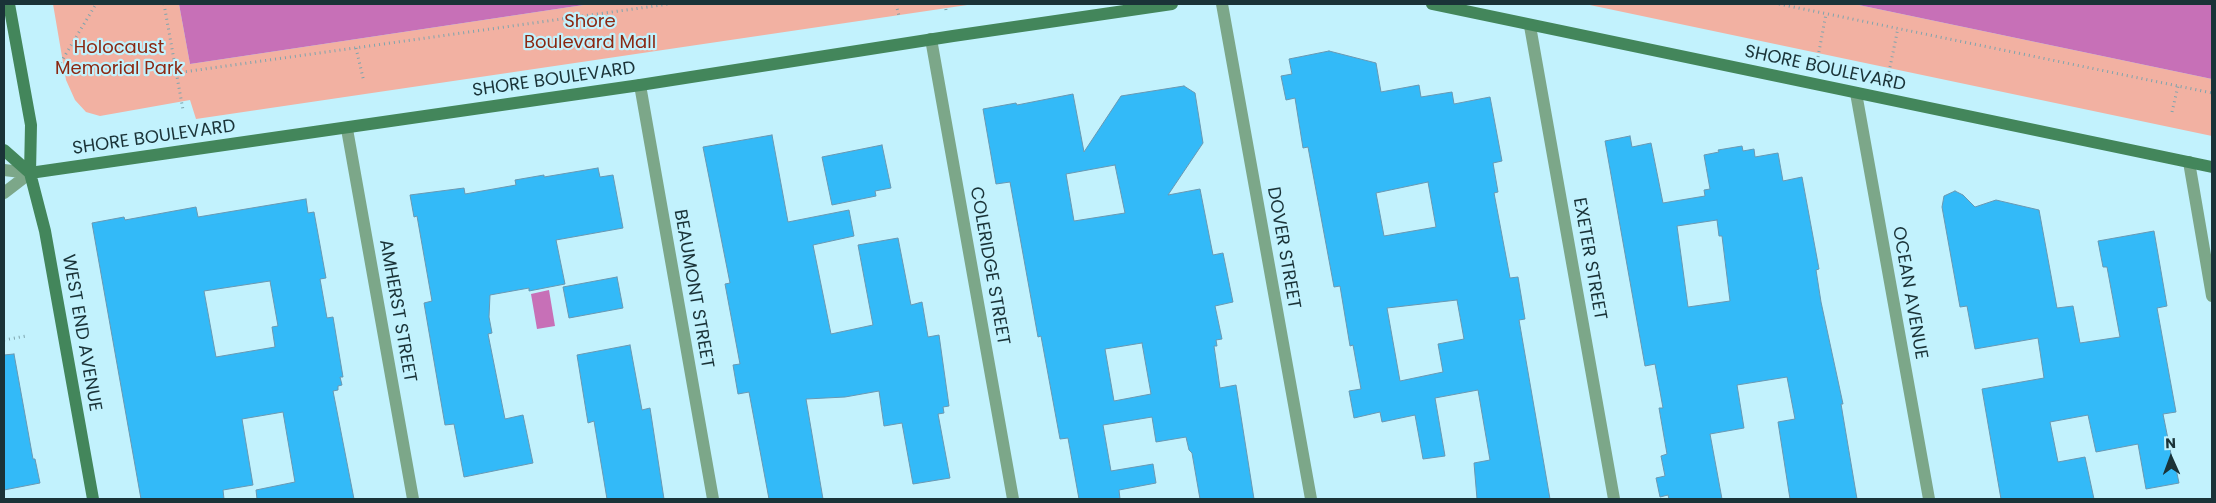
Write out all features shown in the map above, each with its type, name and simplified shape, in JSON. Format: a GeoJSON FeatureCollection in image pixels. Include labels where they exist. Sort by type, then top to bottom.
{"type":"FeatureCollection","features":[{"type":"Feature","properties":{"kind":"main road"},"geometry":{"type":"LineString","coordinates":[[9,4],[31,126],[30,173]]}},
{"type":"Feature","properties":{"kind":"main road","name":"SHORE BOULEVARD"},"geometry":{"type":"LineString","coordinates":[[30,173],[640,86],[931,39],[1172,4]]}},
{"type":"Feature","properties":{"kind":"main road","name":"SHORE BOULEVARD"},"geometry":{"type":"LineString","coordinates":[[1432,4],[2212,167]]}},
{"type":"Feature","properties":{"kind":"main road"},"geometry":{"type":"LineString","coordinates":[[4,150],[30,173]]}},
{"type":"Feature","properties":{"kind":"main road","name":"WEST END AVENUE"},"geometry":{"type":"LineString","coordinates":[[30,173],[44,226],[94,499]]}},
{"type":"Feature","properties":{"kind":"street","name":"DOVER STREET"},"geometry":{"type":"LineString","coordinates":[[1222,4],[1311,499]]}},
{"type":"Feature","properties":{"kind":"street","name":"EXETER STREET"},"geometry":{"type":"LineString","coordinates":[[1530,26],[1614,499]]}},
{"type":"Feature","properties":{"kind":"street","name":"COLERIDGE STREET"},"geometry":{"type":"LineString","coordinates":[[931,39],[1012,499]]}},
{"type":"Feature","properties":{"kind":"street","name":"BEAUMONT STREET"},"geometry":{"type":"LineString","coordinates":[[640,86],[713,499]]}},
{"type":"Feature","properties":{"kind":"street","name":"OCEAN AVENUE"},"geometry":{"type":"LineString","coordinates":[[1856,93],[1929,499]]}},
{"type":"Feature","properties":{"kind":"street","name":"AMHERST STREET"},"geometry":{"type":"LineString","coordinates":[[347,129],[413,499]]}},
{"type":"Feature","properties":{"kind":"street"},"geometry":{"type":"LineString","coordinates":[[2189,162],[2212,296]]}},
{"type":"Feature","properties":{"kind":"street"},"geometry":{"type":"LineString","coordinates":[[4,170],[30,173]]}},
{"type":"Feature","properties":{"kind":"street"},"geometry":{"type":"LineString","coordinates":[[4,193],[30,173]]}},
{"type":"Feature","properties":{"kind":"path"},"geometry":{"type":"LineString","coordinates":[[58,66],[96,4]]}},
{"type":"Feature","properties":{"kind":"path"},"geometry":{"type":"LineString","coordinates":[[164,4],[183,110]]}},
{"type":"Feature","properties":{"kind":"path"},"geometry":{"type":"LineString","coordinates":[[176,73],[669,4]]}},
{"type":"Feature","properties":{"kind":"path"},"geometry":{"type":"LineString","coordinates":[[896,4],[899,16]]}},
{"type":"Feature","properties":{"kind":"path"},"geometry":{"type":"LineString","coordinates":[[945,4],[946,10]]}},
{"type":"Feature","properties":{"kind":"path"},"geometry":{"type":"LineString","coordinates":[[1779,4],[2212,93]]}},
{"type":"Feature","properties":{"kind":"path"},"geometry":{"type":"LineString","coordinates":[[1818,57],[1826,14]]}},
{"type":"Feature","properties":{"kind":"path"},"geometry":{"type":"LineString","coordinates":[[1889,72],[1898,28]]}},
{"type":"Feature","properties":{"kind":"path"},"geometry":{"type":"LineString","coordinates":[[356,48],[364,82]]}},
{"type":"Feature","properties":{"kind":"path"},"geometry":{"type":"LineString","coordinates":[[2172,112],[2178,86]]}},
{"type":"Feature","properties":{"kind":"path"},"geometry":{"type":"LineString","coordinates":[[4,340],[26,336]]}},
{"type":"Feature","properties":{"kind":"green space","name":"Shore Boulevard Mall"},"geometry":{"type":"Polygon","coordinates":[[[53,4],[179,4],[190,64],[590,4],[974,4],[196,119],[190,100],[100,116],[86,112],[75,100],[66,80],[53,4]]]}},
{"type":"Feature","properties":{"kind":"green space"},"geometry":{"type":"Polygon","coordinates":[[[1585,4],[1854,4],[2212,79],[2212,136],[1585,4]]]}},
{"type":"Feature","properties":{"kind":"shaded area"},"geometry":{"type":"Polygon","coordinates":[[[179,4],[590,4],[190,64],[179,4]]]}},
{"type":"Feature","properties":{"kind":"shaded area"},"geometry":{"type":"Polygon","coordinates":[[[1854,4],[2212,4],[2212,79],[1854,4]]]}},
{"type":"Feature","properties":{"kind":"shaded area"},"geometry":{"type":"Polygon","coordinates":[[[549,290],[555,326],[537,329],[531,294],[549,290]]]}},
{"type":"Feature","properties":{"kind":"building"},"geometry":{"type":"Polygon","coordinates":[[[1329,51],[1376,63],[1381,92],[1419,85],[1421,97],[1452,92],[1454,104],[1490,97],[1502,161],[1493,163],[1498,192],[1494,193],[1510,278],[1518,277],[1525,319],[1519,320],[1550,499],[1477,499],[1474,463],[1490,460],[1478,390],[1435,398],[1445,456],[1423,459],[1415,415],[1382,422],[1380,412],[1354,418],[1349,391],[1361,389],[1353,345],[1350,346],[1340,286],[1334,287],[1308,147],[1303,148],[1295,98],[1286,100],[1281,76],[1292,74],[1289,59],[1329,51]],[[1428,182],[1376,193],[1384,236],[1436,227],[1428,182]],[[1457,300],[1387,308],[1400,381],[1443,372],[1438,344],[1464,339],[1457,300]]]}},
{"type":"Feature","properties":{"kind":"building"},"geometry":{"type":"Polygon","coordinates":[[[1184,86],[1195,93],[1203,143],[1168,195],[1200,189],[1213,255],[1223,253],[1233,302],[1215,306],[1222,339],[1216,340],[1217,346],[1214,346],[1220,388],[1236,385],[1254,499],[1200,499],[1192,453],[1189,450],[1186,437],[1156,442],[1152,417],[1103,425],[1111,471],[1153,464],[1156,483],[1119,490],[1120,499],[1079,499],[1068,438],[1060,439],[1041,336],[1038,337],[1010,182],[996,184],[983,109],[1016,103],[1017,105],[1073,94],[1084,152],[1121,96],[1184,86]],[[1115,165],[1066,174],[1074,221],[1125,213],[1115,165]],[[1142,343],[1105,349],[1114,401],[1151,394],[1142,343]]]}},
{"type":"Feature","properties":{"kind":"building"},"geometry":{"type":"Polygon","coordinates":[[[772,135],[788,222],[849,210],[854,236],[813,245],[831,334],[873,325],[858,245],[898,238],[911,305],[922,302],[928,337],[939,335],[949,406],[943,407],[944,413],[938,414],[950,478],[913,484],[902,423],[884,426],[879,391],[845,397],[806,399],[823,499],[769,499],[749,392],[738,394],[733,365],[740,364],[725,284],[730,283],[703,147],[772,135]]]}},
{"type":"Feature","properties":{"kind":"building"},"geometry":{"type":"Polygon","coordinates":[[[1630,136],[1632,147],[1651,143],[1663,203],[1705,196],[1704,190],[1710,189],[1704,155],[1719,152],[1718,150],[1742,146],[1743,151],[1754,149],[1755,157],[1778,153],[1783,181],[1802,177],[1819,269],[1816,270],[1821,302],[1843,404],[1841,404],[1857,499],[1790,499],[1778,422],[1795,419],[1787,377],[1737,385],[1744,428],[1710,434],[1722,499],[1669,499],[1668,495],[1660,497],[1656,478],[1665,476],[1661,456],[1667,454],[1659,408],[1663,408],[1655,364],[1645,366],[1605,141],[1630,136]],[[1717,220],[1677,226],[1688,307],[1730,301],[1722,236],[1719,236],[1717,220]]]}},
{"type":"Feature","properties":{"kind":"building"},"geometry":{"type":"Polygon","coordinates":[[[882,145],[891,188],[875,191],[876,196],[832,205],[822,157],[882,145]]]}},
{"type":"Feature","properties":{"kind":"building"},"geometry":{"type":"Polygon","coordinates":[[[598,168],[600,177],[613,175],[623,228],[556,240],[565,284],[529,291],[529,288],[490,295],[489,317],[492,333],[488,334],[505,419],[523,415],[533,463],[464,477],[454,424],[445,425],[424,303],[432,301],[417,216],[414,217],[410,195],[464,188],[465,194],[516,185],[515,180],[598,168]]]}},
{"type":"Feature","properties":{"kind":"building"},"geometry":{"type":"Polygon","coordinates":[[[1955,191],[1963,195],[1975,207],[1996,200],[2039,210],[2057,308],[2073,306],[2080,343],[2120,337],[2107,267],[2103,267],[2098,241],[2154,231],[2167,306],[2157,308],[2176,412],[2163,414],[2173,464],[2175,464],[2179,483],[2146,489],[2138,444],[2096,452],[2088,415],[2050,422],[2058,462],[2085,457],[2094,499],[2001,499],[1982,389],[2044,378],[2038,338],[1975,349],[1967,306],[1960,307],[1942,207],[1944,196],[1955,191]]]}},
{"type":"Feature","properties":{"kind":"building"},"geometry":{"type":"Polygon","coordinates":[[[306,199],[308,213],[314,212],[326,278],[320,279],[327,318],[333,317],[343,377],[340,377],[342,385],[338,386],[338,390],[333,391],[354,499],[257,499],[256,490],[295,482],[283,412],[242,419],[253,485],[223,490],[224,499],[141,499],[92,223],[124,217],[125,220],[196,207],[198,217],[306,199]],[[270,281],[204,291],[216,357],[275,347],[272,327],[278,326],[270,281]]]}},
{"type":"Feature","properties":{"kind":"building"},"geometry":{"type":"Polygon","coordinates":[[[617,277],[623,308],[569,318],[563,287],[617,277]]]}},
{"type":"Feature","properties":{"kind":"building"},"geometry":{"type":"Polygon","coordinates":[[[630,345],[642,410],[650,408],[664,499],[607,499],[594,421],[588,423],[577,355],[630,345]]]}},
{"type":"Feature","properties":{"kind":"building"},"geometry":{"type":"Polygon","coordinates":[[[14,354],[33,459],[35,459],[40,483],[4,490],[4,355],[14,354]]]}},
{"type":"Feature","properties":{"kind":"park label","name":"Holocaust Memorial Park"},"geometry":{"type":"Point","coordinates":[119,58]}}]}
